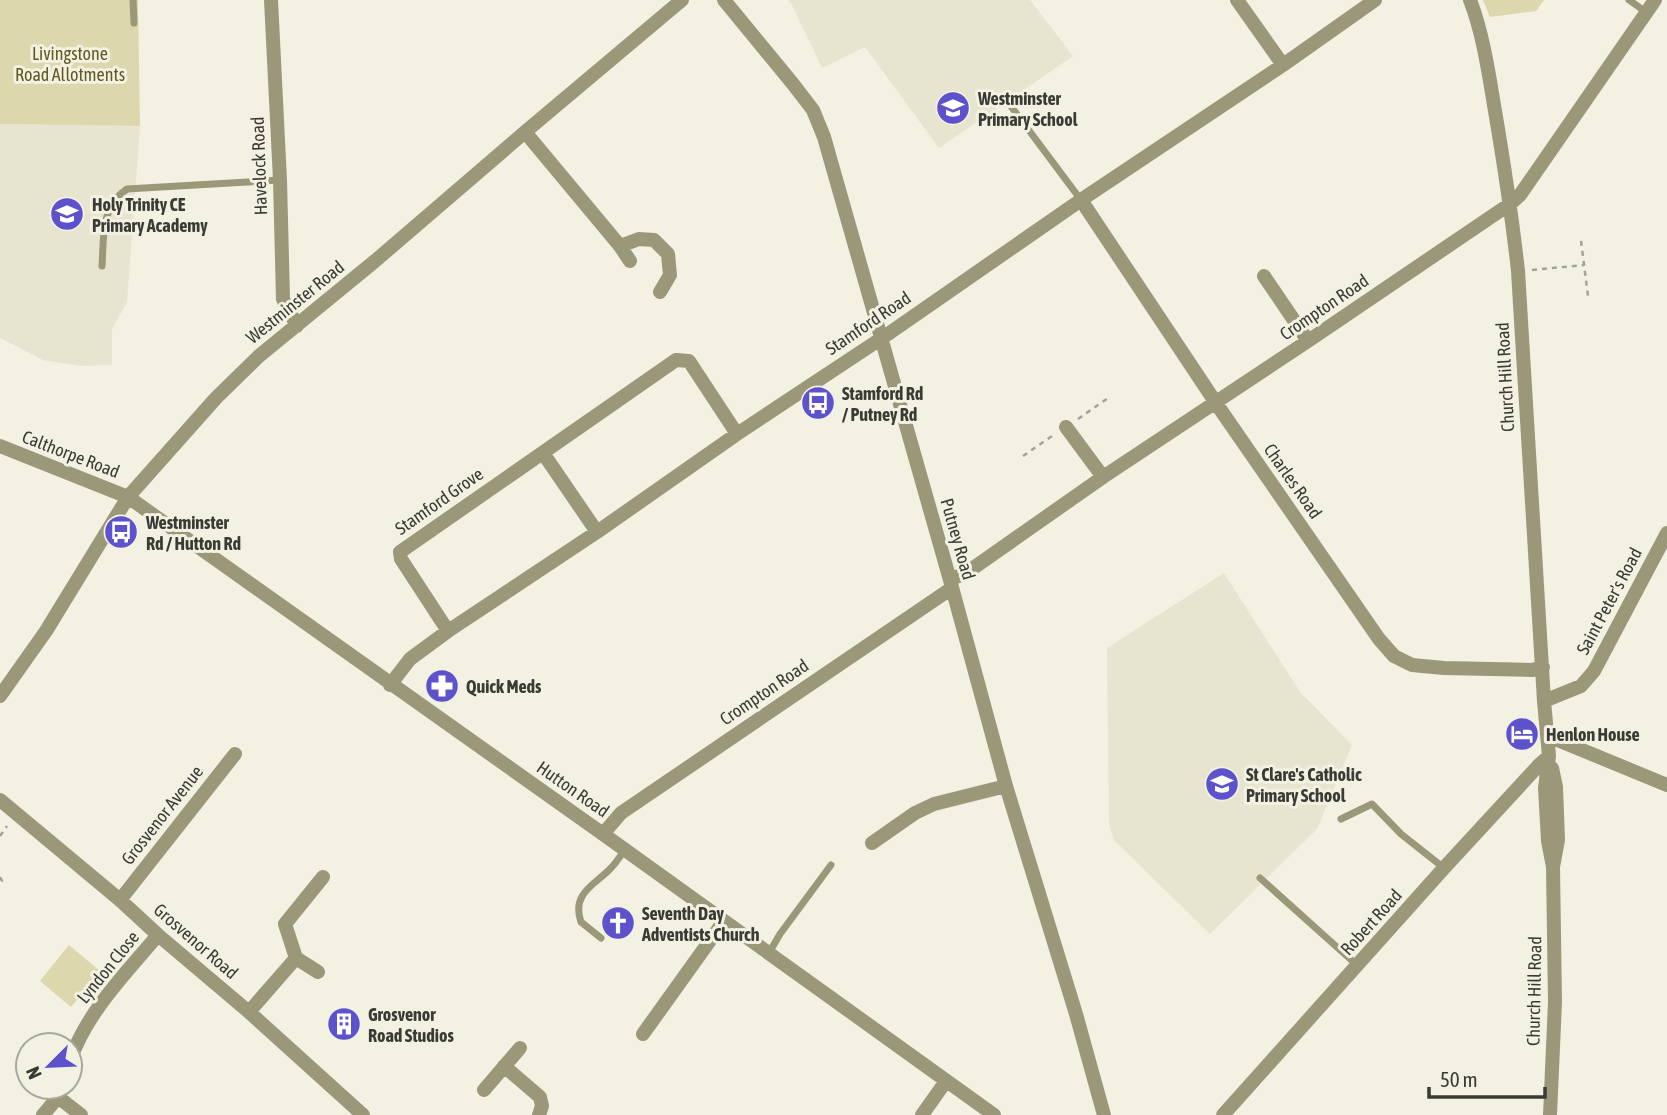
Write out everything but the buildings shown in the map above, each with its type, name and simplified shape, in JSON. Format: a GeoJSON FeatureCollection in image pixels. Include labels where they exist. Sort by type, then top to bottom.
{"type":"FeatureCollection","features":[{"type":"Feature","properties":{"kind":"street","name":"Havelock Road"},"geometry":{"type":"LineString","coordinates":[[271,0],[280,180],[282,299],[297,326]]}},
{"type":"Feature","properties":{"kind":"street","name":"Westminster Road"},"geometry":{"type":"LineString","coordinates":[[0,696],[46,631],[128,497],[216,397],[259,356],[682,0]]}},
{"type":"Feature","properties":{"kind":"street","name":"Putney Road"},"geometry":{"type":"LineString","coordinates":[[724,0],[813,110],[824,137],[1006,786],[1104,1115]]}},
{"type":"Feature","properties":{"kind":"street"},"geometry":{"type":"LineString","coordinates":[[1237,0],[1283,65]]}},
{"type":"Feature","properties":{"kind":"street","name":"Stamford Road"},"geometry":{"type":"LineString","coordinates":[[390,685],[410,659],[448,631],[1283,65],[1374,0]]}},
{"type":"Feature","properties":{"kind":"street","name":"Church Hill Road"},"geometry":{"type":"LineString","coordinates":[[1470,0],[1491,87],[1518,271],[1544,701],[1549,756],[1556,787],[1558,840],[1553,867],[1555,1002],[1550,1115]]}},
{"type":"Feature","properties":{"kind":"street","name":"Crompton Road"},"geometry":{"type":"LineString","coordinates":[[603,834],[621,813],[1102,477],[1510,204],[1520,195],[1650,6]]}},
{"type":"Feature","properties":{"kind":"street"},"geometry":{"type":"LineString","coordinates":[[525,132],[621,246],[630,261]]}},
{"type":"Feature","properties":{"kind":"street","name":"Charles Road"},"geometry":{"type":"LineString","coordinates":[[1081,200],[1216,403],[1379,639],[1394,656],[1412,665],[1444,668],[1532,670],[1542,667]]}},
{"type":"Feature","properties":{"kind":"street"},"geometry":{"type":"LineString","coordinates":[[621,246],[639,239],[654,240],[668,254],[670,275],[660,292]]}},
{"type":"Feature","properties":{"kind":"street"},"geometry":{"type":"LineString","coordinates":[[1264,276],[1308,341]]}},
{"type":"Feature","properties":{"kind":"street","name":"Stamford Grove"},"geometry":{"type":"LineString","coordinates":[[448,631],[401,559],[400,552],[676,360],[689,361],[737,434]]}},
{"type":"Feature","properties":{"kind":"street"},"geometry":{"type":"LineString","coordinates":[[1066,427],[1102,477]]}},
{"type":"Feature","properties":{"kind":"street","name":"Calthorpe Road"},"geometry":{"type":"LineString","coordinates":[[0,446],[128,497]]}},
{"type":"Feature","properties":{"kind":"street"},"geometry":{"type":"LineString","coordinates":[[543,453],[597,532]]}},
{"type":"Feature","properties":{"kind":"street","name":"Hutton Road"},"geometry":{"type":"LineString","coordinates":[[128,497],[994,1115]]}},
{"type":"Feature","properties":{"kind":"street","name":"Saint Peter's Road"},"geometry":{"type":"LineString","coordinates":[[1544,701],[1581,686],[1594,671],[1667,533]]}},
{"type":"Feature","properties":{"kind":"street"},"geometry":{"type":"LineString","coordinates":[[1548,736],[1667,785]]}},
{"type":"Feature","properties":{"kind":"street","name":"Grosvenor Avenue"},"geometry":{"type":"LineString","coordinates":[[120,900],[235,754]]}},
{"type":"Feature","properties":{"kind":"street","name":"Robert Road"},"geometry":{"type":"LineString","coordinates":[[1223,1115],[1444,868],[1549,756]]}},
{"type":"Feature","properties":{"kind":"street"},"geometry":{"type":"LineString","coordinates":[[872,843],[915,813],[934,804],[1006,786]]}},
{"type":"Feature","properties":{"kind":"street","name":"Grosvenor Road"},"geometry":{"type":"LineString","coordinates":[[0,800],[120,900],[363,1115]]}},
{"type":"Feature","properties":{"kind":"street"},"geometry":{"type":"LineString","coordinates":[[318,972],[296,958],[285,924],[323,877]]}},
{"type":"Feature","properties":{"kind":"street"},"geometry":{"type":"LineString","coordinates":[[643,1034],[724,921]]}},
{"type":"Feature","properties":{"kind":"street","name":"Lyndon Close"},"geometry":{"type":"LineString","coordinates":[[83,1031],[116,985],[158,935]]}},
{"type":"Feature","properties":{"kind":"street"},"geometry":{"type":"LineString","coordinates":[[249,1012],[296,958]]}},
{"type":"Feature","properties":{"kind":"street"},"geometry":{"type":"LineString","coordinates":[[484,1090],[520,1048]]}},
{"type":"Feature","properties":{"kind":"street"},"geometry":{"type":"LineString","coordinates":[[504,1066],[540,1097],[542,1106],[539,1115]]}},
{"type":"Feature","properties":{"kind":"street"},"geometry":{"type":"LineString","coordinates":[[922,1115],[946,1081]]}},
{"type":"Feature","properties":{"kind":"street"},"geometry":{"type":"LineString","coordinates":[[68,1101],[81,1115]]}},
{"type":"Feature","properties":{"kind":"lane"},"geometry":{"type":"LineString","coordinates":[[133,0],[134,23]]}},
{"type":"Feature","properties":{"kind":"lane"},"geometry":{"type":"LineString","coordinates":[[1629,0],[1650,6]]}},
{"type":"Feature","properties":{"kind":"lane"},"geometry":{"type":"LineString","coordinates":[[1010,105],[1081,200]]}},
{"type":"Feature","properties":{"kind":"lane"},"geometry":{"type":"LineString","coordinates":[[102,266],[107,213],[114,201],[127,189],[280,180]]}},
{"type":"Feature","properties":{"kind":"lane"},"geometry":{"type":"LineString","coordinates":[[1341,819],[1373,804],[1401,834],[1444,868]]}},
{"type":"Feature","properties":{"kind":"lane"},"geometry":{"type":"LineString","coordinates":[[601,938],[581,922],[578,905],[592,884],[610,869],[625,850]]}},
{"type":"Feature","properties":{"kind":"lane"},"geometry":{"type":"LineString","coordinates":[[769,954],[780,934],[831,865]]}},
{"type":"Feature","properties":{"kind":"lane"},"geometry":{"type":"LineString","coordinates":[[1260,878],[1358,965]]}},
{"type":"Feature","properties":{"kind":"path"},"geometry":{"type":"LineString","coordinates":[[1581,241],[1588,296]]}},
{"type":"Feature","properties":{"kind":"path"},"geometry":{"type":"LineString","coordinates":[[1518,271],[1584,265]]}},
{"type":"Feature","properties":{"kind":"path"},"geometry":{"type":"LineString","coordinates":[[0,835],[11,821]]}},
{"type":"Feature","properties":{"kind":"path"},"geometry":{"type":"LineString","coordinates":[[0,877],[0,884]]}},
{"type":"Feature","properties":{"kind":"shaded area","name":"Westminster Primary School"},"geometry":{"type":"Polygon","coordinates":[[[788,0],[1030,0],[1073,56],[939,148],[865,47],[822,68],[788,0]]]}},
{"type":"Feature","properties":{"kind":"shaded area","name":"Holy Trinity CE Primary Academy"},"geometry":{"type":"Polygon","coordinates":[[[0,124],[140,126],[127,302],[112,329],[112,365],[81,366],[43,360],[0,338],[0,124]]]}},
{"type":"Feature","properties":{"kind":"shaded area","name":"St Clare's Catholic Primary School"},"geometry":{"type":"Polygon","coordinates":[[[1224,573],[1300,692],[1352,745],[1317,829],[1210,934],[1114,840],[1109,824],[1107,648],[1224,573]]]}},
{"type":"Feature","properties":{"kind":"green space","name":"Livingstone Road Allotments"},"geometry":{"type":"Polygon","coordinates":[[[0,0],[138,0],[140,126],[0,124],[0,0]]]}},
{"type":"Feature","properties":{"kind":"green space"},"geometry":{"type":"Polygon","coordinates":[[[1483,0],[1544,0],[1536,11],[1490,17],[1483,0]]]}},
{"type":"Feature","properties":{"kind":"green space"},"geometry":{"type":"Polygon","coordinates":[[[69,945],[101,972],[71,1007],[40,981],[69,945]]]}},
{"type":"Feature","properties":{"kind":"place","name":"Westminster Primary School"},"geometry":{"type":"Point","coordinates":[953,108]}},
{"type":"Feature","properties":{"kind":"place","name":"Holy Trinity CE Primary Academy"},"geometry":{"type":"Point","coordinates":[67,214]}},
{"type":"Feature","properties":{"kind":"place","name":"Stamford Rd / Putney Rd"},"geometry":{"type":"Point","coordinates":[818,403]}},
{"type":"Feature","properties":{"kind":"place","name":"Westminster Rd / Hutton Rd"},"geometry":{"type":"Point","coordinates":[121,532]}},
{"type":"Feature","properties":{"kind":"place","name":"Quick Meds"},"geometry":{"type":"Point","coordinates":[442,686]}},
{"type":"Feature","properties":{"kind":"place","name":"Henlon House"},"geometry":{"type":"Point","coordinates":[1522,734]}},
{"type":"Feature","properties":{"kind":"place","name":"St Clare's Catholic Primary School"},"geometry":{"type":"Point","coordinates":[1222,784]}},
{"type":"Feature","properties":{"kind":"place","name":"Seventh Day Adventists Church"},"geometry":{"type":"Point","coordinates":[618,923]}},
{"type":"Feature","properties":{"kind":"place","name":"Grosvenor Road Studios"},"geometry":{"type":"Point","coordinates":[344,1024]}}]}
